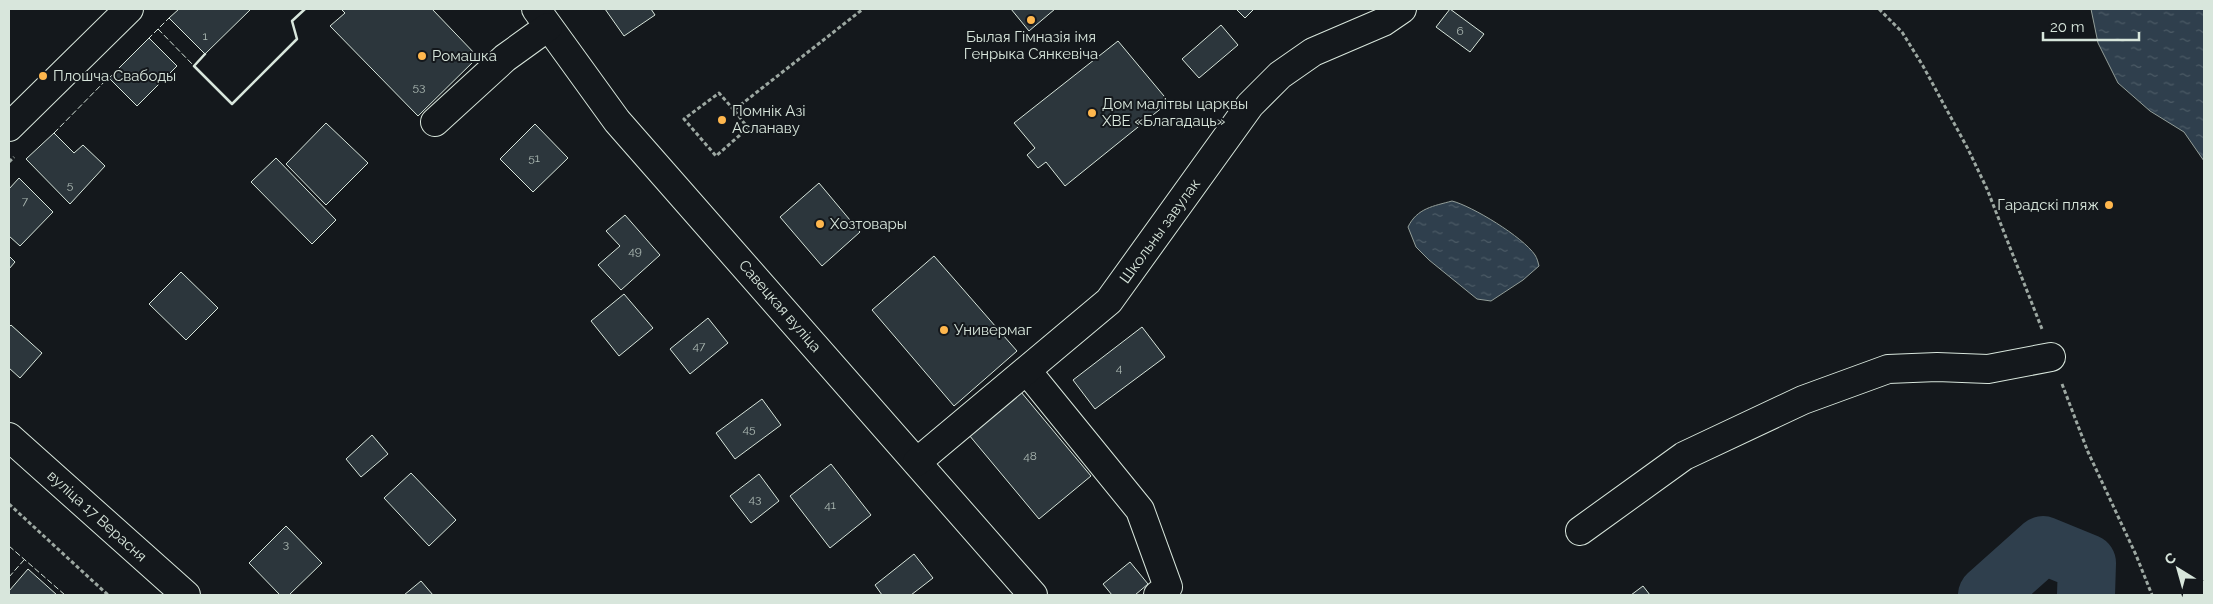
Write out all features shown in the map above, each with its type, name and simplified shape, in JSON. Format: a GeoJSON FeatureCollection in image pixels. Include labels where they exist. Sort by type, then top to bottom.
{"type":"FeatureCollection","features":[{"type":"Feature","properties":{"kind":"street"},"geometry":{"type":"LineString","coordinates":[[9,127],[129,9]]}},
{"type":"Feature","properties":{"kind":"street","name":"Школьны завулак"},"geometry":{"type":"LineString","coordinates":[[917,462],[1109,301],[1250,105],[1280,76],[1313,52],[1383,22],[1402,9]]}},
{"type":"Feature","properties":{"kind":"street"},"geometry":{"type":"LineString","coordinates":[[435,122],[505,58],[542,18]]}},
{"type":"Feature","properties":{"kind":"street","name":"Савецкая вуліца"},"geometry":{"type":"LineString","coordinates":[[542,18],[616,121],[1033,595]]}},
{"type":"Feature","properties":{"kind":"street"},"geometry":{"type":"LineString","coordinates":[[1580,531],[1684,456],[1803,400],[1888,369],[1937,367],[1988,369],[2051,356]]}},
{"type":"Feature","properties":{"kind":"street"},"geometry":{"type":"LineString","coordinates":[[1026,371],[1140,510],[1168,587],[1158,595]]}},
{"type":"Feature","properties":{"kind":"street","name":"вуліца 17 Верасня"},"geometry":{"type":"LineString","coordinates":[[9,437],[186,595]]}},
{"type":"Feature","properties":{"kind":"path"},"geometry":{"type":"LineString","coordinates":[[734,110],[863,9]]}},
{"type":"Feature","properties":{"kind":"path"},"geometry":{"type":"LineString","coordinates":[[1879,9],[1902,32],[1923,66],[1968,149],[2019,270],[2088,452],[2136,555],[2152,595]]}},
{"type":"Feature","properties":{"kind":"path"},"geometry":{"type":"LineString","coordinates":[[719,93],[734,110],[748,128],[716,156],[684,120],[719,93]]}},
{"type":"Feature","properties":{"kind":"path"},"geometry":{"type":"LineString","coordinates":[[9,504],[108,595]]}},
{"type":"Feature","properties":{"kind":"water"},"geometry":{"type":"Polygon","coordinates":[[[2091,9],[2204,9],[2204,161],[2184,132],[2150,111],[2118,83],[2098,43],[2091,9]]]}},
{"type":"Feature","properties":{"kind":"water"},"geometry":{"type":"Polygon","coordinates":[[[1452,201],[1472,209],[1509,231],[1536,256],[1539,266],[1523,280],[1491,301],[1477,299],[1416,247],[1408,227],[1421,212],[1433,206],[1452,201]]]}},
{"type":"Feature","properties":{"kind":"building"},"geometry":{"type":"Polygon","coordinates":[[[179,9],[251,9],[205,54],[169,18],[179,9]]]}},
{"type":"Feature","properties":{"kind":"building"},"geometry":{"type":"Polygon","coordinates":[[[341,9],[432,9],[478,57],[418,116],[330,26],[345,13],[341,9]]]}},
{"type":"Feature","properties":{"kind":"building"},"geometry":{"type":"Polygon","coordinates":[[[605,9],[651,9],[655,15],[624,36],[605,9]]]}},
{"type":"Feature","properties":{"kind":"building","name":"Былая Гімназія імя Генрыка Сянкевіча"},"geometry":{"type":"Polygon","coordinates":[[[1011,9],[1055,9],[1029,31],[1011,9]]]}},
{"type":"Feature","properties":{"kind":"building"},"geometry":{"type":"Polygon","coordinates":[[[1236,9],[1254,9],[1245,18],[1236,9]]]}},
{"type":"Feature","properties":{"kind":"building"},"geometry":{"type":"Polygon","coordinates":[[[1450,9],[1484,34],[1470,52],[1436,27],[1450,9]]]}},
{"type":"Feature","properties":{"kind":"building"},"geometry":{"type":"Polygon","coordinates":[[[1221,25],[1238,45],[1199,78],[1182,59],[1221,25]]]}},
{"type":"Feature","properties":{"kind":"building"},"geometry":{"type":"Polygon","coordinates":[[[149,38],[177,66],[137,106],[109,78],[149,38]]]}},
{"type":"Feature","properties":{"kind":"building","name":"Дом малітвы царквы ХВЕ «Благадаць»"},"geometry":{"type":"Polygon","coordinates":[[[1118,41],[1169,102],[1065,186],[1046,162],[1038,168],[1027,155],[1035,148],[1014,123],[1118,41]]]}},
{"type":"Feature","properties":{"kind":"building"},"geometry":{"type":"Polygon","coordinates":[[[326,123],[368,163],[326,205],[286,164],[326,123]]]}},
{"type":"Feature","properties":{"kind":"building"},"geometry":{"type":"Polygon","coordinates":[[[535,124],[568,158],[533,192],[500,159],[535,124]]]}},
{"type":"Feature","properties":{"kind":"building"},"geometry":{"type":"Polygon","coordinates":[[[54,133],[74,153],[83,145],[105,166],[70,204],[26,159],[54,133]]]}},
{"type":"Feature","properties":{"kind":"building"},"geometry":{"type":"Polygon","coordinates":[[[276,158],[336,220],[312,244],[251,182],[276,158]]]}},
{"type":"Feature","properties":{"kind":"building"},"geometry":{"type":"Polygon","coordinates":[[[19,178],[53,212],[20,246],[9,236],[9,189],[19,178]]]}},
{"type":"Feature","properties":{"kind":"building","name":"Хозтовары"},"geometry":{"type":"Polygon","coordinates":[[[819,183],[860,232],[822,266],[780,217],[819,183]]]}},
{"type":"Feature","properties":{"kind":"building"},"geometry":{"type":"Polygon","coordinates":[[[625,215],[660,255],[621,290],[598,265],[620,246],[606,231],[625,215]]]}},
{"type":"Feature","properties":{"kind":"building"},"geometry":{"type":"Polygon","coordinates":[[[9,256],[15,262],[9,269],[9,256]]]}},
{"type":"Feature","properties":{"kind":"building","name":"Универмаг"},"geometry":{"type":"Polygon","coordinates":[[[934,256],[1017,351],[954,406],[872,310],[934,256]]]}},
{"type":"Feature","properties":{"kind":"building"},"geometry":{"type":"Polygon","coordinates":[[[181,272],[218,308],[186,340],[149,304],[181,272]]]}},
{"type":"Feature","properties":{"kind":"building"},"geometry":{"type":"Polygon","coordinates":[[[624,294],[653,328],[619,356],[591,321],[624,294]]]}},
{"type":"Feature","properties":{"kind":"building"},"geometry":{"type":"Polygon","coordinates":[[[708,318],[728,343],[690,374],[670,349],[708,318]]]}},
{"type":"Feature","properties":{"kind":"building"},"geometry":{"type":"Polygon","coordinates":[[[11,325],[42,353],[20,378],[9,368],[9,327],[11,325]]]}},
{"type":"Feature","properties":{"kind":"building"},"geometry":{"type":"Polygon","coordinates":[[[1142,327],[1165,357],[1095,409],[1073,380],[1142,327]]]}},
{"type":"Feature","properties":{"kind":"building"},"geometry":{"type":"Polygon","coordinates":[[[1021,392],[1091,476],[1039,519],[969,435],[1021,392]]]}},
{"type":"Feature","properties":{"kind":"building"},"geometry":{"type":"Polygon","coordinates":[[[762,399],[781,425],[735,459],[716,433],[762,399]]]}},
{"type":"Feature","properties":{"kind":"building"},"geometry":{"type":"Polygon","coordinates":[[[372,435],[388,454],[361,477],[346,459],[372,435]]]}},
{"type":"Feature","properties":{"kind":"building"},"geometry":{"type":"Polygon","coordinates":[[[831,464],[871,515],[830,548],[790,496],[831,464]]]}},
{"type":"Feature","properties":{"kind":"building"},"geometry":{"type":"Polygon","coordinates":[[[411,473],[456,520],[429,546],[384,498],[411,473]]]}},
{"type":"Feature","properties":{"kind":"building"},"geometry":{"type":"Polygon","coordinates":[[[759,474],[779,501],[751,523],[730,496],[759,474]]]}},
{"type":"Feature","properties":{"kind":"building"},"geometry":{"type":"Polygon","coordinates":[[[286,526],[322,563],[289,595],[280,595],[249,563],[286,526]]]}},
{"type":"Feature","properties":{"kind":"building"},"geometry":{"type":"Polygon","coordinates":[[[914,554],[933,578],[911,595],[882,595],[875,585],[914,554]]]}},
{"type":"Feature","properties":{"kind":"building"},"geometry":{"type":"Polygon","coordinates":[[[1130,562],[1148,584],[1135,595],[1112,595],[1103,584],[1130,562]]]}},
{"type":"Feature","properties":{"kind":"building"},"geometry":{"type":"Polygon","coordinates":[[[28,569],[57,595],[9,595],[9,591],[28,569]]]}},
{"type":"Feature","properties":{"kind":"building"},"geometry":{"type":"Polygon","coordinates":[[[421,581],[433,595],[404,595],[421,581]]]}},
{"type":"Feature","properties":{"kind":"building"},"geometry":{"type":"Polygon","coordinates":[[[1643,586],[1650,595],[1631,595],[1643,586]]]}},
{"type":"Feature","properties":{"kind":"waterway"},"geometry":{"type":"LineString","coordinates":[[1987,595],[2043,545],[2087,563],[2086,595]]}},
{"type":"Feature","properties":{"kind":"fence"},"geometry":{"type":"LineString","coordinates":[[148,39],[169,18]]}},
{"type":"Feature","properties":{"kind":"fence"},"geometry":{"type":"LineString","coordinates":[[158,29],[194,66]]}},
{"type":"Feature","properties":{"kind":"fence"},"geometry":{"type":"LineString","coordinates":[[54,133],[110,76]]}},
{"type":"Feature","properties":{"kind":"fence"},"geometry":{"type":"LineString","coordinates":[[9,546],[65,595]]}},
{"type":"Feature","properties":{"kind":"fence"},"geometry":{"type":"LineString","coordinates":[[9,577],[24,560]]}},
{"type":"Feature","properties":{"kind":"wall"},"geometry":{"type":"LineString","coordinates":[[205,54],[194,66],[232,104],[297,39],[292,21],[305,9]]}},
{"type":"Feature","properties":{"kind":"place","name":"Былая Гімназія імя Генрыка Сянкевіча"},"geometry":{"type":"Point","coordinates":[1031,20]}},
{"type":"Feature","properties":{"kind":"place","name":"Ромашка"},"geometry":{"type":"Point","coordinates":[422,56]}},
{"type":"Feature","properties":{"kind":"place","name":"Плошча Свабоды"},"geometry":{"type":"Point","coordinates":[43,76]}},
{"type":"Feature","properties":{"kind":"place","name":"Дом малітвы царквы ХВЕ «Благадаць»"},"geometry":{"type":"Point","coordinates":[1092,113]}},
{"type":"Feature","properties":{"kind":"place","name":"Помнік Азі Асланаву"},"geometry":{"type":"Point","coordinates":[722,120]}},
{"type":"Feature","properties":{"kind":"place","name":"Гарадскі пляж"},"geometry":{"type":"Point","coordinates":[2109,205]}},
{"type":"Feature","properties":{"kind":"place","name":"Хозтовары"},"geometry":{"type":"Point","coordinates":[820,224]}},
{"type":"Feature","properties":{"kind":"place","name":"Универмаг"},"geometry":{"type":"Point","coordinates":[944,330]}}]}
